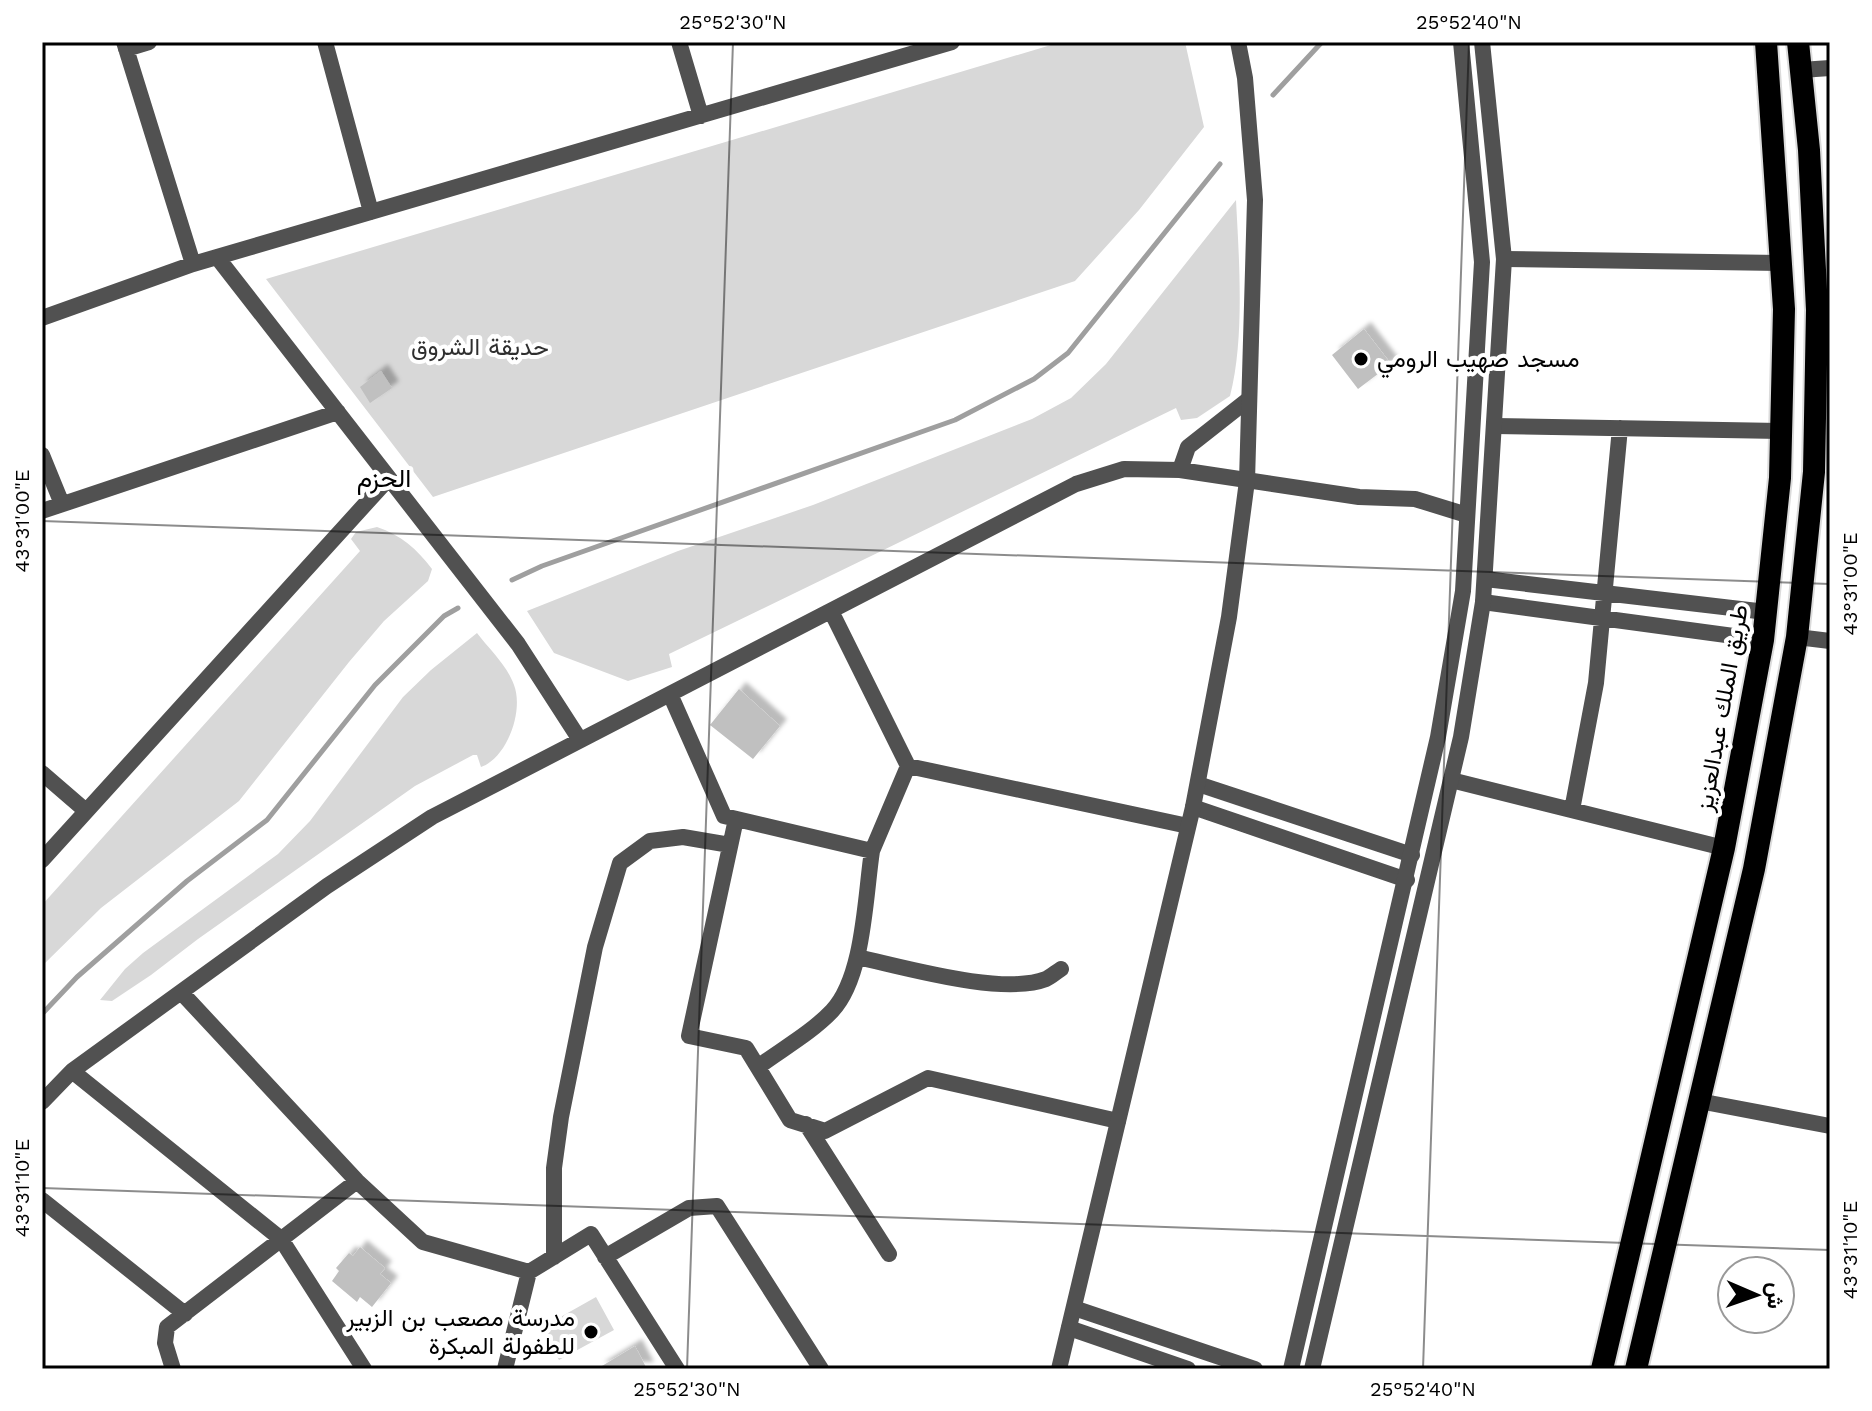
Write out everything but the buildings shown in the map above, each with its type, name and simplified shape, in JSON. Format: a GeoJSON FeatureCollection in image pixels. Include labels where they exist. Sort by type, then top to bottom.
{"type":"FeatureCollection","features":[{"type":"Feature","properties":{"kind":"highway","name":"طريق الملك عبدالعزيز"},"geometry":{"type":"LineString","coordinates":[[1602,1369],[1724,848],[1763,640],[1780,478],[1784,309],[1766,42]]}},
{"type":"Feature","properties":{"kind":"highway"},"geometry":{"type":"LineString","coordinates":[[1636,1369],[1754,869],[1797,637],[1814,472],[1817,310],[1809,150],[1798,42]]}},
{"type":"Feature","properties":{"kind":"street"},"geometry":{"type":"LineString","coordinates":[[149,42],[125,45],[193,264]]}},
{"type":"Feature","properties":{"kind":"street"},"geometry":{"type":"LineString","coordinates":[[325,42],[371,212]]}},
{"type":"Feature","properties":{"kind":"street"},"geometry":{"type":"LineString","coordinates":[[679,42],[701,116]]}},
{"type":"Feature","properties":{"kind":"street"},"geometry":{"type":"LineString","coordinates":[[42,318],[193,264],[952,42]]}},
{"type":"Feature","properties":{"kind":"street"},"geometry":{"type":"LineString","coordinates":[[1059,1369],[1193,807],[1229,617],[1247,481],[1255,200],[1245,78],[1238,42]]}},
{"type":"Feature","properties":{"kind":"street"},"geometry":{"type":"LineString","coordinates":[[1291,1369],[1407,880],[1438,737],[1463,591],[1482,262],[1461,42]]}},
{"type":"Feature","properties":{"kind":"street"},"geometry":{"type":"LineString","coordinates":[[1312,1369],[1461,737],[1483,602],[1504,259],[1482,42]]}},
{"type":"Feature","properties":{"kind":"street"},"geometry":{"type":"LineString","coordinates":[[1801,70],[1830,68]]}},
{"type":"Feature","properties":{"kind":"street"},"geometry":{"type":"LineString","coordinates":[[217,257],[518,644],[580,740]]}},
{"type":"Feature","properties":{"kind":"street"},"geometry":{"type":"LineString","coordinates":[[1504,259],[1782,263]]}},
{"type":"Feature","properties":{"kind":"street"},"geometry":{"type":"LineString","coordinates":[[1180,470],[1188,447],[1249,399]]}},
{"type":"Feature","properties":{"kind":"street"},"geometry":{"type":"LineString","coordinates":[[42,511],[338,412]]}},
{"type":"Feature","properties":{"kind":"street"},"geometry":{"type":"LineString","coordinates":[[1495,426],[1782,431]]}},
{"type":"Feature","properties":{"kind":"street"},"geometry":{"type":"LineString","coordinates":[[1572,810],[1596,683],[1620,428]]}},
{"type":"Feature","properties":{"kind":"street"},"geometry":{"type":"LineString","coordinates":[[42,455],[62,504]]}},
{"type":"Feature","properties":{"kind":"street"},"geometry":{"type":"LineString","coordinates":[[42,1102],[72,1071],[327,886],[432,817],[1076,484],[1124,469],[1180,470],[1359,497],[1415,499],[1467,515]]}},
{"type":"Feature","properties":{"kind":"street"},"geometry":{"type":"LineString","coordinates":[[42,860],[389,478]]}},
{"type":"Feature","properties":{"kind":"street"},"geometry":{"type":"LineString","coordinates":[[1485,579],[1766,612]]}},
{"type":"Feature","properties":{"kind":"street"},"geometry":{"type":"LineString","coordinates":[[1483,602],[1763,640]]}},
{"type":"Feature","properties":{"kind":"street"},"geometry":{"type":"LineString","coordinates":[[758,1067],[807,1032],[832,1011],[845,994],[855,970],[872,851],[908,766],[831,611]]}},
{"type":"Feature","properties":{"kind":"street"},"geometry":{"type":"LineString","coordinates":[[1797,637],[1830,641]]}},
{"type":"Feature","properties":{"kind":"street"},"geometry":{"type":"LineString","coordinates":[[670,694],[724,816],[872,851]]}},
{"type":"Feature","properties":{"kind":"street"},"geometry":{"type":"LineString","coordinates":[[908,766],[1188,826]]}},
{"type":"Feature","properties":{"kind":"street"},"geometry":{"type":"LineString","coordinates":[[42,773],[86,811]]}},
{"type":"Feature","properties":{"kind":"street"},"geometry":{"type":"LineString","coordinates":[[1451,780],[1724,848]]}},
{"type":"Feature","properties":{"kind":"street"},"geometry":{"type":"LineString","coordinates":[[1198,784],[1412,855]]}},
{"type":"Feature","properties":{"kind":"street"},"geometry":{"type":"LineString","coordinates":[[1193,807],[1407,880]]}},
{"type":"Feature","properties":{"kind":"street"},"geometry":{"type":"LineString","coordinates":[[736,819],[689,1036],[746,1048],[790,1120],[825,1131],[928,1078],[1118,1121]]}},
{"type":"Feature","properties":{"kind":"street"},"geometry":{"type":"LineString","coordinates":[[554,1257],[554,1168],[561,1117],[595,947],[620,863],[650,841],[683,837],[730,845]]}},
{"type":"Feature","properties":{"kind":"street"},"geometry":{"type":"LineString","coordinates":[[857,957],[956,978],[1012,985],[1046,979],[1061,969]]}},
{"type":"Feature","properties":{"kind":"street"},"geometry":{"type":"LineString","coordinates":[[181,992],[357,1181],[423,1242],[529,1272]]}},
{"type":"Feature","properties":{"kind":"street"},"geometry":{"type":"LineString","coordinates":[[72,1071],[281,1239],[364,1369]]}},
{"type":"Feature","properties":{"kind":"street"},"geometry":{"type":"LineString","coordinates":[[1699,1101],[1830,1126]]}},
{"type":"Feature","properties":{"kind":"street"},"geometry":{"type":"LineString","coordinates":[[806,1124],[889,1254]]}},
{"type":"Feature","properties":{"kind":"street"},"geometry":{"type":"LineString","coordinates":[[173,1369],[165,1343],[167,1327],[357,1181]]}},
{"type":"Feature","properties":{"kind":"street"},"geometry":{"type":"LineString","coordinates":[[42,1200],[185,1314]]}},
{"type":"Feature","properties":{"kind":"street"},"geometry":{"type":"LineString","coordinates":[[605,1257],[689,1208],[717,1206],[821,1369]]}},
{"type":"Feature","properties":{"kind":"street"},"geometry":{"type":"LineString","coordinates":[[505,1369],[529,1272],[591,1234],[677,1369]]}},
{"type":"Feature","properties":{"kind":"street"},"geometry":{"type":"LineString","coordinates":[[1074,1308],[1255,1369]]}},
{"type":"Feature","properties":{"kind":"street"},"geometry":{"type":"LineString","coordinates":[[1069,1328],[1188,1369]]}},
{"type":"Feature","properties":{"kind":"green space","name":"حديقة الشروق"},"geometry":{"type":"Polygon","coordinates":[[[1061,42],[1185,42],[1204,127],[1139,210],[1075,281],[433,497],[266,279],[1061,42]]]}},
{"type":"Feature","properties":{"kind":"green space"},"geometry":{"type":"Polygon","coordinates":[[[1236,200],[1240,298],[1235,373],[1230,396],[1197,418],[1181,420],[1176,408],[669,654],[672,667],[628,681],[554,653],[527,611],[678,551],[813,505],[1032,419],[1071,398],[1106,364],[1236,200]]]}},
{"type":"Feature","properties":{"kind":"green space"},"geometry":{"type":"Polygon","coordinates":[[[377,527],[401,539],[420,555],[432,569],[428,581],[384,621],[239,801],[101,908],[42,966],[42,905],[360,551],[351,539],[356,532],[377,527]]]}},
{"type":"Feature","properties":{"kind":"green space"},"geometry":{"type":"Polygon","coordinates":[[[477,633],[507,671],[517,696],[515,720],[499,754],[481,767],[477,755],[473,755],[415,786],[151,975],[112,1001],[100,1000],[125,969],[143,953],[278,854],[310,821],[403,697],[477,633]]]}},
{"type":"Feature","properties":{"kind":"green space"},"geometry":{"type":"Polygon","coordinates":[[[596,1297],[614,1330],[559,1360],[541,1328],[596,1297]]]}},
{"type":"Feature","properties":{"kind":"waterway"},"geometry":{"type":"LineString","coordinates":[[1273,95],[1322,42]]}},
{"type":"Feature","properties":{"kind":"waterway"},"geometry":{"type":"LineString","coordinates":[[512,580],[542,566],[955,420],[1034,379],[1068,353],[1220,164]]}},
{"type":"Feature","properties":{"kind":"waterway"},"geometry":{"type":"LineString","coordinates":[[42,1014],[77,977],[187,881],[267,820],[375,685],[444,616],[458,608]]}},
{"type":"Feature","properties":{"kind":"place","name":"مسجد صهيب الرومي"},"geometry":{"type":"Point","coordinates":[1361,359]}},
{"type":"Feature","properties":{"kind":"place","name":"مدرسة مصعب بن الزبير للطفولة المبكرة"},"geometry":{"type":"Point","coordinates":[591,1332]}},
{"type":"Feature","properties":{"kind":"district","name":"الحزم"},"geometry":{"type":"Point","coordinates":[384,478]}}]}
